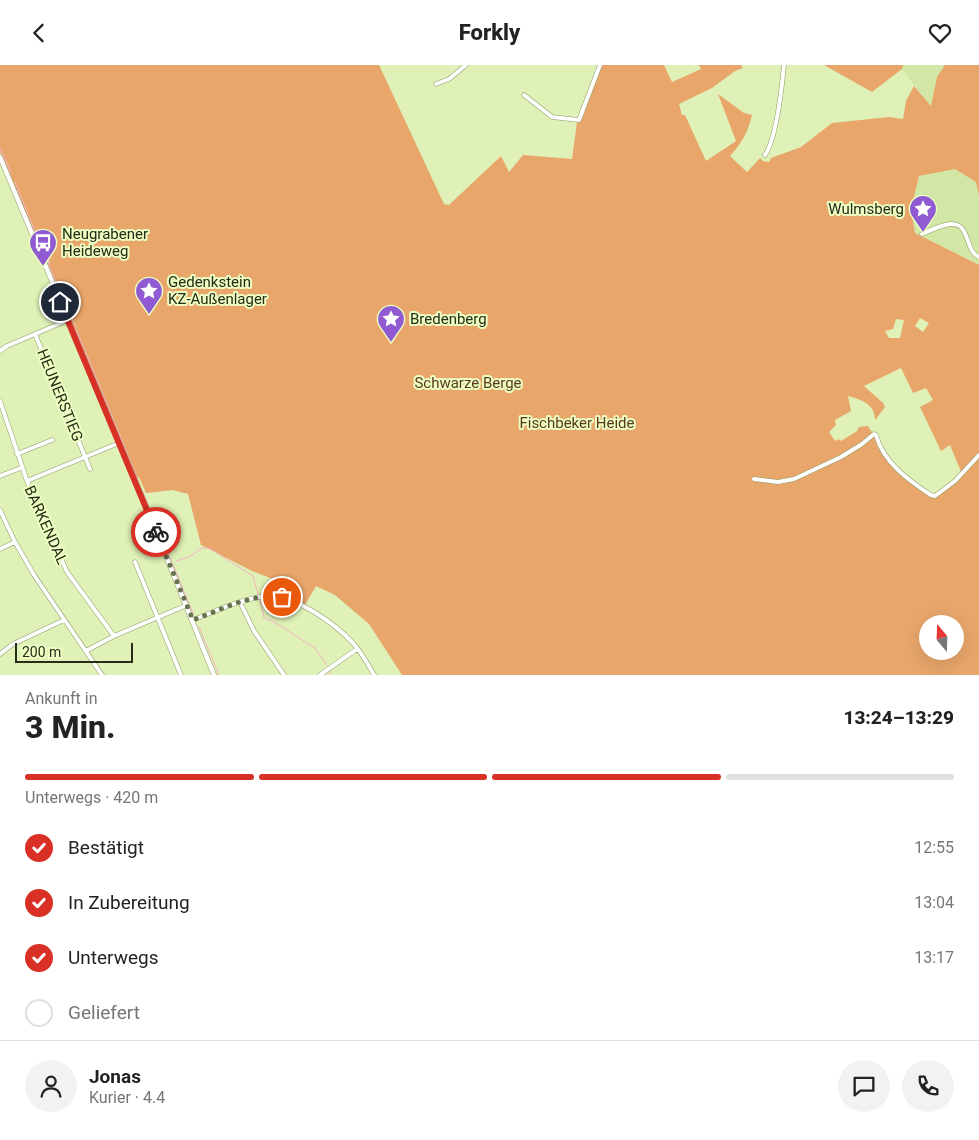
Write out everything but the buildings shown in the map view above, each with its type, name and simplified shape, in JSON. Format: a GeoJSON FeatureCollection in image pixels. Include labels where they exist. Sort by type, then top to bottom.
{"type":"FeatureCollection","features":[{"type":"Feature","properties":{"kind":"street"},"geometry":{"type":"LineString","coordinates":[[436,84],[449,79],[466,65]]}},
{"type":"Feature","properties":{"kind":"street"},"geometry":{"type":"LineString","coordinates":[[524,95],[552,117],[579,120],[600,65]]}},
{"type":"Feature","properties":{"kind":"street"},"geometry":{"type":"LineString","coordinates":[[765,155],[770,147],[784,65]]}},
{"type":"Feature","properties":{"kind":"street"},"geometry":{"type":"LineString","coordinates":[[0,157],[187,605],[212,674]]}},
{"type":"Feature","properties":{"kind":"street"},"geometry":{"type":"LineString","coordinates":[[922,234],[946,225],[959,227],[965,231],[972,251],[979,257]]}},
{"type":"Feature","properties":{"kind":"street"},"geometry":{"type":"LineString","coordinates":[[0,349],[68,320]]}},
{"type":"Feature","properties":{"kind":"street","name":"HEUNERSTIEG"},"geometry":{"type":"LineString","coordinates":[[35,334],[90,469]]}},
{"type":"Feature","properties":{"kind":"street","name":"BARKENDAL"},"geometry":{"type":"LineString","coordinates":[[0,401],[26,481],[66,572],[114,636]]}},
{"type":"Feature","properties":{"kind":"street"},"geometry":{"type":"LineString","coordinates":[[754,479],[778,482],[794,479],[841,457],[874,434],[881,450],[906,477],[935,496],[955,481],[979,455]]}},
{"type":"Feature","properties":{"kind":"street"},"geometry":{"type":"LineString","coordinates":[[17,454],[52,440]]}},
{"type":"Feature","properties":{"kind":"street"},"geometry":{"type":"LineString","coordinates":[[26,481],[120,443]]}},
{"type":"Feature","properties":{"kind":"street"},"geometry":{"type":"LineString","coordinates":[[0,476],[21,468]]}},
{"type":"Feature","properties":{"kind":"street"},"geometry":{"type":"LineString","coordinates":[[0,510],[15,542],[34,575],[102,675]]}},
{"type":"Feature","properties":{"kind":"street"},"geometry":{"type":"LineString","coordinates":[[0,549],[15,542]]}},
{"type":"Feature","properties":{"kind":"street"},"geometry":{"type":"LineString","coordinates":[[135,562],[181,675]]}},
{"type":"Feature","properties":{"kind":"street"},"geometry":{"type":"LineString","coordinates":[[193,620],[240,602],[268,596],[287,599],[309,609],[330,622],[344,634],[357,649],[374,675]]}},
{"type":"Feature","properties":{"kind":"street"},"geometry":{"type":"LineString","coordinates":[[240,602],[254,631],[284,675]]}},
{"type":"Feature","properties":{"kind":"street"},"geometry":{"type":"LineString","coordinates":[[86,651],[114,636],[187,605]]}},
{"type":"Feature","properties":{"kind":"street"},"geometry":{"type":"LineString","coordinates":[[0,653],[13,644],[64,620]]}},
{"type":"Feature","properties":{"kind":"street"},"geometry":{"type":"LineString","coordinates":[[320,675],[357,649]]}},
{"type":"Feature","properties":{"kind":"shaded area"},"geometry":{"type":"Polygon","coordinates":[[[903,65],[945,65],[937,77],[931,107],[902,69],[903,65]]]}},
{"type":"Feature","properties":{"kind":"shaded area"},"geometry":{"type":"Polygon","coordinates":[[[955,169],[976,182],[979,196],[979,265],[915,233],[911,209],[919,176],[955,169]]]}},
{"type":"Feature","properties":{"kind":"green space","name":"Schwarze Berge"},"geometry":{"type":"Polygon","coordinates":[[[0,65],[379,65],[444,204],[449,205],[501,156],[509,172],[523,155],[572,159],[577,122],[599,65],[664,65],[672,82],[701,69],[699,65],[741,65],[743,68],[735,71],[712,88],[679,104],[682,115],[685,115],[706,161],[736,141],[718,94],[744,113],[752,115],[744,137],[730,156],[747,172],[760,158],[763,161],[769,162],[771,158],[801,147],[832,123],[889,117],[903,119],[906,101],[914,86],[931,106],[937,77],[945,65],[979,65],[979,196],[976,182],[955,169],[919,176],[911,209],[915,233],[979,265],[979,675],[402,675],[369,624],[335,595],[316,586],[305,605],[280,594],[283,586],[273,579],[252,571],[201,545],[188,494],[173,490],[146,493],[139,477],[136,478],[46,264],[49,263],[46,254],[42,255],[0,152],[0,65]],[[920,318],[915,326],[923,332],[929,323],[920,318]],[[896,319],[893,329],[885,331],[889,338],[900,338],[904,320],[896,319]],[[901,368],[864,386],[885,407],[875,420],[873,410],[867,403],[848,396],[851,411],[835,420],[836,425],[829,432],[835,441],[839,439],[841,441],[857,431],[859,427],[868,426],[891,461],[932,496],[962,474],[950,445],[941,451],[920,407],[933,400],[926,388],[913,393],[901,368]]]}},
{"type":"Feature","properties":{"kind":"green space"},"geometry":{"type":"Polygon","coordinates":[[[824,65],[903,65],[902,69],[872,92],[824,65]]]}},
{"type":"Feature","properties":{"kind":"waterway"},"geometry":{"type":"LineString","coordinates":[[0,147],[11,173]]}},
{"type":"Feature","properties":{"kind":"waterway"},"geometry":{"type":"LineString","coordinates":[[15,182],[76,327]]}},
{"type":"Feature","properties":{"kind":"waterway"},"geometry":{"type":"LineString","coordinates":[[76,329],[137,477]]}},
{"type":"Feature","properties":{"kind":"waterway"},"geometry":{"type":"LineString","coordinates":[[143,492],[193,613]]}},
{"type":"Feature","properties":{"kind":"waterway"},"geometry":{"type":"LineString","coordinates":[[176,561],[189,557],[202,548],[209,548],[253,576],[258,594]]}},
{"type":"Feature","properties":{"kind":"waterway"},"geometry":{"type":"LineString","coordinates":[[260,600],[264,618],[274,622],[315,648],[327,665]]}},
{"type":"Feature","properties":{"kind":"waterway"},"geometry":{"type":"LineString","coordinates":[[199,627],[219,675]]}},
{"type":"Feature","properties":{"kind":"waterway"},"geometry":{"type":"LineString","coordinates":[[329,671],[331,675]]}},
{"type":"Feature","properties":{"kind":"way so far"},"geometry":{"type":"LineString","coordinates":[[156,532],[193,620],[249,599],[268,596],[282,597]]}},
{"type":"Feature","properties":{"kind":"place","name":"Wulmsberg"},"geometry":{"type":"Point","coordinates":[923,233]}},
{"type":"Feature","properties":{"kind":"place","name":"Neugrabener Heideweg"},"geometry":{"type":"Point","coordinates":[43,267]}},
{"type":"Feature","properties":{"kind":"place","name":"Gedenkstein KZ-Außenlager"},"geometry":{"type":"Point","coordinates":[149,315]}},
{"type":"Feature","properties":{"kind":"place","name":"Bredenberg"},"geometry":{"type":"Point","coordinates":[391,343]}},
{"type":"Feature","properties":{"kind":"route"},"geometry":{"type":"LineString","coordinates":[[60,302],[156,532]]}},
{"type":"Feature","properties":{"kind":"park label","name":"Fischbeker Heide"},"geometry":{"type":"Point","coordinates":[577,423]}}]}
